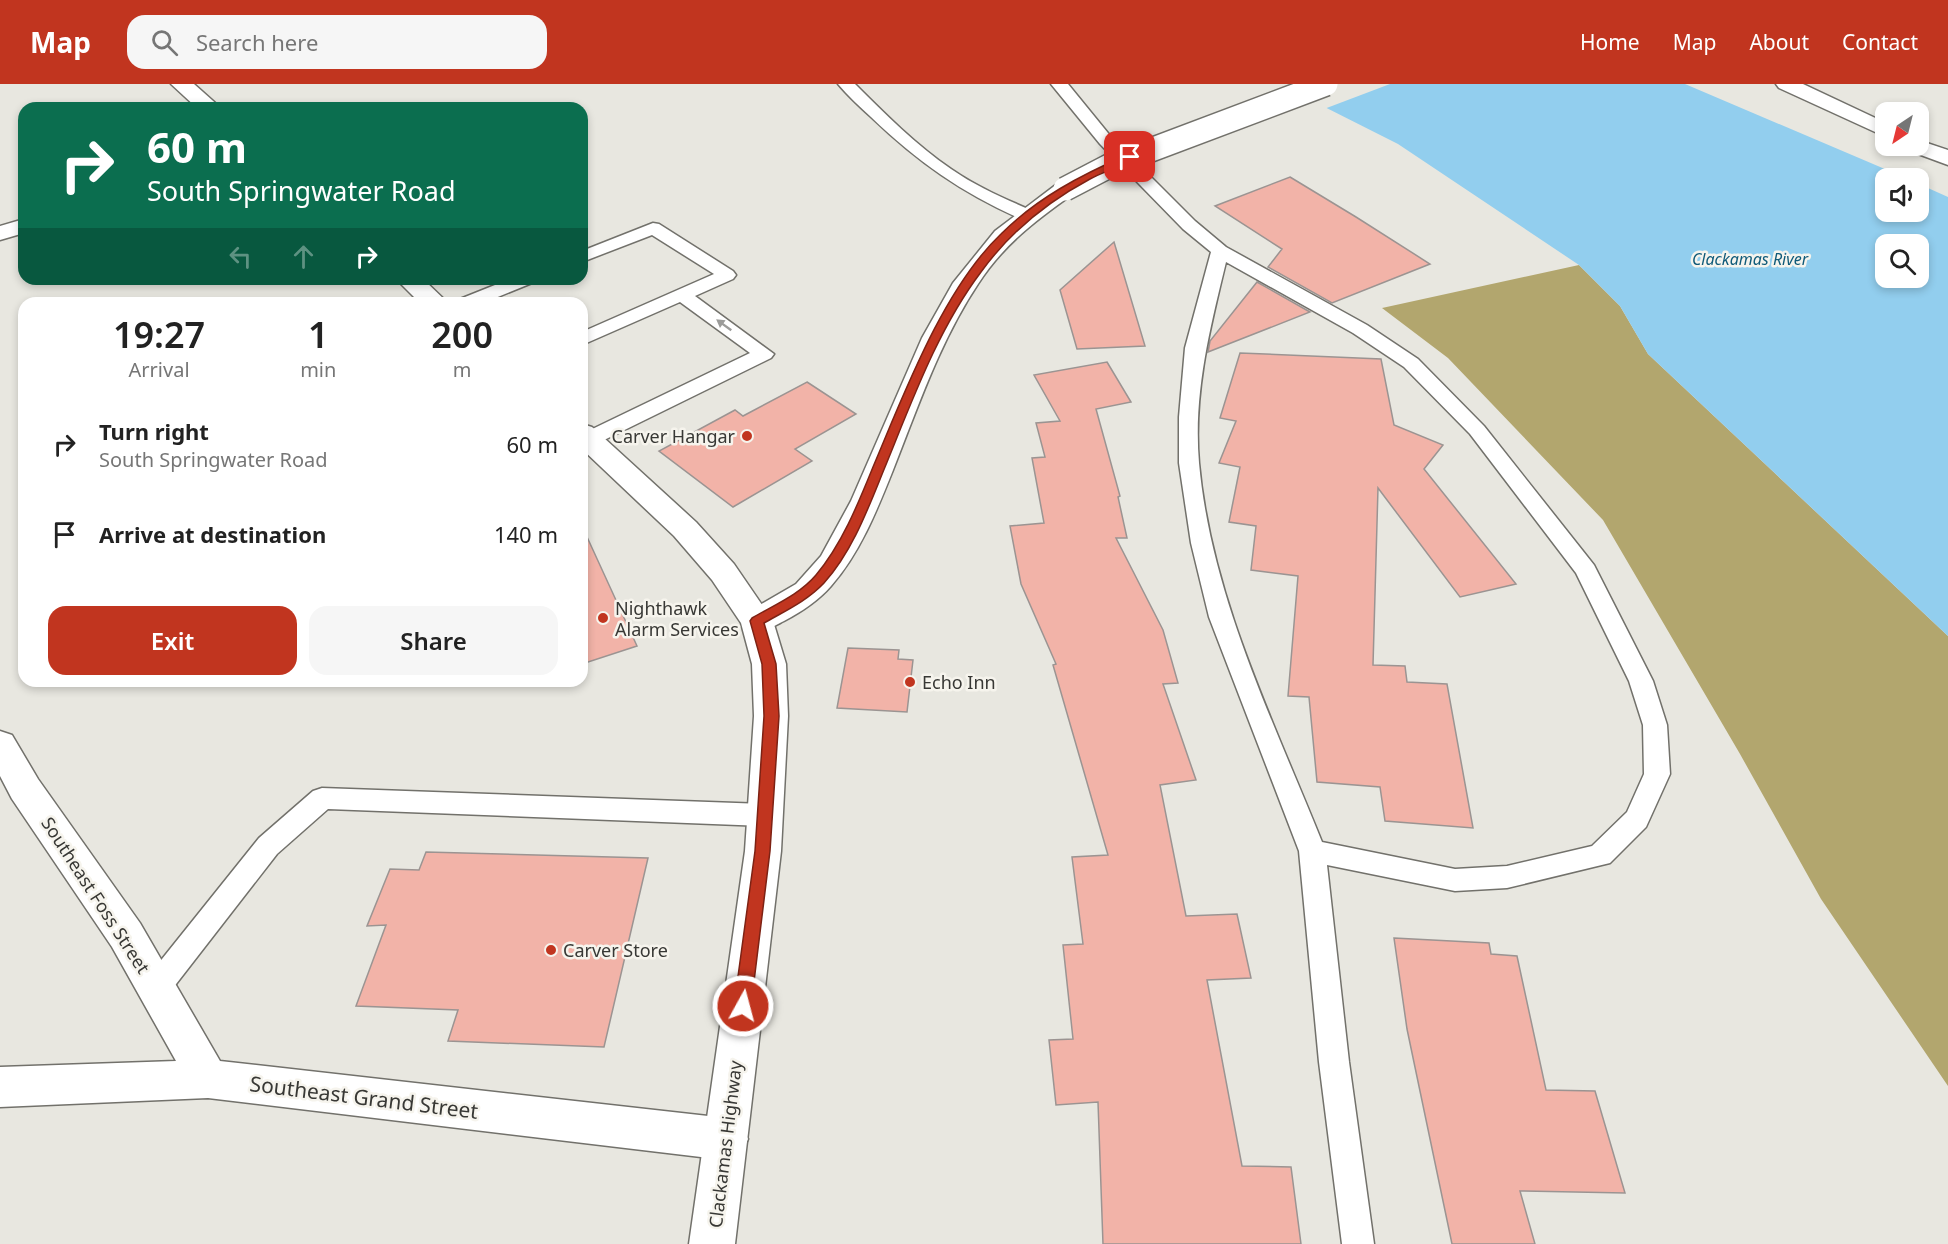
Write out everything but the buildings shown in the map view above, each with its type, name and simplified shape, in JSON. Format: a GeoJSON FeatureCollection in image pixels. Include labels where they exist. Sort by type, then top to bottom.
{"type":"FeatureCollection","features":[{"type":"Feature","properties":{"kind":"main road"},"geometry":{"type":"LineString","coordinates":[[181,84],[203,102]]}},
{"type":"Feature","properties":{"kind":"main road"},"geometry":{"type":"LineString","coordinates":[[757,621],[799,598],[820,579],[840,551],[862,508],[911,390],[949,313],[975,272],[1003,237],[1027,215],[1065,189],[1121,161],[1326,84]]}},
{"type":"Feature","properties":{"kind":"main road"},"geometry":{"type":"LineString","coordinates":[[1786,84],[1875,126]]}},
{"type":"Feature","properties":{"kind":"main road"},"geometry":{"type":"LineString","coordinates":[[1929,150],[1948,158]]}},
{"type":"Feature","properties":{"kind":"main road"},"geometry":{"type":"LineString","coordinates":[[0,233],[18,228]]}},
{"type":"Feature","properties":{"kind":"main road"},"geometry":{"type":"LineString","coordinates":[[415,285],[428,297]]}},
{"type":"Feature","properties":{"kind":"main road","name":"Clackamas Highway"},"geometry":{"type":"LineString","coordinates":[[588,438],[685,529],[723,572],[757,621],[769,664],[771,716],[766,815],[712,1244]]}},
{"type":"Feature","properties":{"kind":"main road","name":"Southeast Foss Street"},"geometry":{"type":"LineString","coordinates":[[0,744],[25,789],[126,935],[208,1078]]}},
{"type":"Feature","properties":{"kind":"main road","name":"Southeast Grand Street"},"geometry":{"type":"LineString","coordinates":[[0,1087],[208,1078],[726,1139]]}},
{"type":"Feature","properties":{"kind":"lane"},"geometry":{"type":"LineString","coordinates":[[846,84],[906,141],[946,173],[983,195],[1027,215]]}},
{"type":"Feature","properties":{"kind":"lane"},"geometry":{"type":"LineString","coordinates":[[1059,84],[1073,98],[1106,141],[1189,225],[1220,251],[1360,329],[1411,363],[1477,430],[1586,570],[1641,681],[1655,725],[1657,774],[1637,819],[1600,855],[1507,877],[1455,880],[1312,851]]}},
{"type":"Feature","properties":{"kind":"lane"},"geometry":{"type":"LineString","coordinates":[[588,254],[653,228],[726,275],[588,336]]}},
{"type":"Feature","properties":{"kind":"lane"},"geometry":{"type":"LineString","coordinates":[[1220,251],[1195,348],[1189,417],[1189,463],[1202,543],[1221,618],[1312,851],[1334,1062],[1358,1244]]}},
{"type":"Feature","properties":{"kind":"lane"},"geometry":{"type":"LineString","coordinates":[[482,297],[511,285]]}},
{"type":"Feature","properties":{"kind":"lane"},"geometry":{"type":"LineString","coordinates":[[588,435],[764,354],[683,296]]}},
{"type":"Feature","properties":{"kind":"lane"},"geometry":{"type":"LineString","coordinates":[[156,988],[268,846],[322,798],[766,815]]}},
{"type":"Feature","properties":{"kind":"shaded area"},"geometry":{"type":"Polygon","coordinates":[[[1579,265],[1620,306],[1648,354],[1948,636],[1948,1086],[1821,899],[1740,754],[1603,520],[1448,358],[1382,308],[1579,265]]]}},
{"type":"Feature","properties":{"kind":"water","name":"Clackamas River"},"geometry":{"type":"Polygon","coordinates":[[[1279,84],[1685,84],[1882,168],[1875,168],[1875,222],[1929,222],[1929,188],[1948,197],[1948,636],[1648,354],[1620,306],[1579,265],[1398,144],[1279,84]]]}},
{"type":"Feature","properties":{"kind":"pier"},"geometry":{"type":"Polygon","coordinates":[[[1276,84],[1390,84],[1324,109],[1276,84]]]}},
{"type":"Feature","properties":{"kind":"place","name":"Carver Hangar"},"geometry":{"type":"Point","coordinates":[747,436]}},
{"type":"Feature","properties":{"kind":"place","name":"Nighthawk Alarm Services"},"geometry":{"type":"Point","coordinates":[603,618]}},
{"type":"Feature","properties":{"kind":"place","name":"Echo Inn"},"geometry":{"type":"Point","coordinates":[910,682]}},
{"type":"Feature","properties":{"kind":"place","name":"Carver Store"},"geometry":{"type":"Point","coordinates":[551,950]}},
{"type":"Feature","properties":{"kind":"route"},"geometry":{"type":"LineString","coordinates":[[743,1006],[763,851],[771,716],[769,664],[757,621],[799,598],[820,579],[840,551],[862,508],[911,390],[949,313],[975,272],[1003,237],[1027,215],[1065,189],[1130,157]]}}]}
